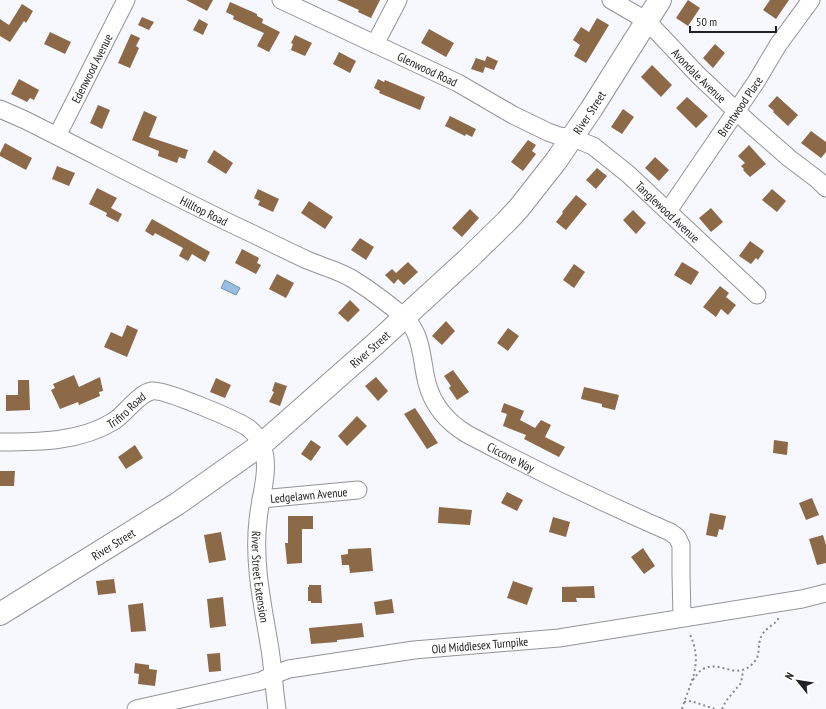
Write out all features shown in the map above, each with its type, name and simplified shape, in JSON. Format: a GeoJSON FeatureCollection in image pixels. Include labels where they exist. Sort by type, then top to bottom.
{"type":"FeatureCollection","features":[{"type":"Feature","properties":{"kind":"main road","name":"River Street"},"geometry":{"type":"LineString","coordinates":[[0,614],[177,504],[262,444],[404,317],[507,221],[541,182],[573,138],[660,0]]}},
{"type":"Feature","properties":{"kind":"street","name":"Edenwood Avenue"},"geometry":{"type":"LineString","coordinates":[[58,136],[126,0]]}},
{"type":"Feature","properties":{"kind":"street","name":"Glenwood Road"},"geometry":{"type":"LineString","coordinates":[[281,0],[458,83],[531,124],[554,134],[573,138]]}},
{"type":"Feature","properties":{"kind":"street"},"geometry":{"type":"LineString","coordinates":[[375,44],[398,0]]}},
{"type":"Feature","properties":{"kind":"street","name":"Avondale Avenue"},"geometry":{"type":"LineString","coordinates":[[611,0],[647,21],[698,75],[768,140],[826,188]]}},
{"type":"Feature","properties":{"kind":"street","name":"Brentwood Place"},"geometry":{"type":"LineString","coordinates":[[668,211],[737,111],[778,45],[811,0]]}},
{"type":"Feature","properties":{"kind":"street","name":"Hilltop Road"},"geometry":{"type":"LineString","coordinates":[[0,109],[58,136],[213,215],[306,260],[349,277],[404,317]]}},
{"type":"Feature","properties":{"kind":"street","name":"Tanglewood Avenue"},"geometry":{"type":"LineString","coordinates":[[573,138],[588,144],[606,156],[668,211],[757,295]]}},
{"type":"Feature","properties":{"kind":"street","name":"Ciccone Way"},"geometry":{"type":"LineString","coordinates":[[404,317],[414,330],[419,342],[432,396],[441,412],[453,425],[498,450],[620,511],[670,532],[679,539],[681,545],[682,617]]}},
{"type":"Feature","properties":{"kind":"street","name":"Trifiro Road"},"geometry":{"type":"LineString","coordinates":[[0,442],[45,441],[84,435],[116,419],[145,394],[152,391],[157,391],[201,406],[235,420],[252,431],[262,444]]}},
{"type":"Feature","properties":{"kind":"street","name":"River Street Extension"},"geometry":{"type":"LineString","coordinates":[[262,444],[266,463],[256,538],[276,709]]}},
{"type":"Feature","properties":{"kind":"street","name":"Ledgelawn Avenue"},"geometry":{"type":"LineString","coordinates":[[260,499],[358,490]]}},
{"type":"Feature","properties":{"kind":"street","name":"Old Middlesex Turnpike"},"geometry":{"type":"LineString","coordinates":[[136,709],[261,681],[289,669],[414,650],[559,638],[682,617],[777,603],[826,593]]}},
{"type":"Feature","properties":{"kind":"path"},"geometry":{"type":"LineString","coordinates":[[722,709],[741,683],[743,671],[756,660],[762,635],[778,620],[779,611],[777,603]]}},
{"type":"Feature","properties":{"kind":"path"},"geometry":{"type":"LineString","coordinates":[[682,617],[695,647],[696,663],[693,680],[682,709]]}},
{"type":"Feature","properties":{"kind":"path"},"geometry":{"type":"LineString","coordinates":[[693,680],[699,672],[707,667],[743,671]]}},
{"type":"Feature","properties":{"kind":"path"},"geometry":{"type":"LineString","coordinates":[[684,702],[691,701],[714,709]]}},
{"type":"Feature","properties":{"kind":"water"},"geometry":{"type":"Polygon","coordinates":[[[225,280],[240,288],[236,295],[221,288],[225,280]]]}},
{"type":"Feature","properties":{"kind":"building"},"geometry":{"type":"Polygon","coordinates":[[[186,0],[213,0],[207,11],[186,0]]]}},
{"type":"Feature","properties":{"kind":"building"},"geometry":{"type":"Polygon","coordinates":[[[337,0],[380,0],[371,18],[358,12],[359,10],[337,0]]]}},
{"type":"Feature","properties":{"kind":"building"},"geometry":{"type":"Polygon","coordinates":[[[688,0],[700,8],[688,26],[676,18],[688,0]]]}},
{"type":"Feature","properties":{"kind":"building"},"geometry":{"type":"Polygon","coordinates":[[[770,0],[789,0],[776,19],[763,10],[770,0]]]}},
{"type":"Feature","properties":{"kind":"building"},"geometry":{"type":"Polygon","coordinates":[[[230,2],[257,14],[257,16],[263,19],[262,23],[280,32],[269,52],[257,46],[264,33],[233,19],[234,16],[226,12],[230,2]]]}},
{"type":"Feature","properties":{"kind":"building"},"geometry":{"type":"Polygon","coordinates":[[[22,4],[33,11],[26,23],[24,21],[10,42],[0,36],[0,19],[9,25],[22,4]]]}},
{"type":"Feature","properties":{"kind":"building"},"geometry":{"type":"Polygon","coordinates":[[[142,17],[154,22],[149,30],[138,25],[142,17]]]}},
{"type":"Feature","properties":{"kind":"building"},"geometry":{"type":"Polygon","coordinates":[[[597,18],[609,25],[586,63],[574,56],[580,45],[573,40],[581,27],[589,32],[597,18]]]}},
{"type":"Feature","properties":{"kind":"building"},"geometry":{"type":"Polygon","coordinates":[[[199,19],[208,24],[203,35],[193,30],[199,19]]]}},
{"type":"Feature","properties":{"kind":"building"},"geometry":{"type":"Polygon","coordinates":[[[429,29],[454,43],[446,57],[421,43],[429,29]]]}},
{"type":"Feature","properties":{"kind":"building"},"geometry":{"type":"Polygon","coordinates":[[[50,32],[71,42],[65,54],[44,44],[50,32]]]}},
{"type":"Feature","properties":{"kind":"building"},"geometry":{"type":"Polygon","coordinates":[[[131,34],[140,38],[136,46],[139,48],[130,68],[118,63],[131,34]]]}},
{"type":"Feature","properties":{"kind":"building"},"geometry":{"type":"Polygon","coordinates":[[[295,35],[312,43],[305,56],[291,50],[293,44],[291,43],[295,35]]]}},
{"type":"Feature","properties":{"kind":"building"},"geometry":{"type":"Polygon","coordinates":[[[715,44],[725,53],[713,68],[703,58],[715,44]]]}},
{"type":"Feature","properties":{"kind":"building"},"geometry":{"type":"Polygon","coordinates":[[[339,52],[356,61],[350,73],[333,64],[339,52]]]}},
{"type":"Feature","properties":{"kind":"building"},"geometry":{"type":"Polygon","coordinates":[[[487,56],[498,61],[494,70],[485,67],[483,73],[471,69],[476,58],[485,61],[487,56]]]}},
{"type":"Feature","properties":{"kind":"building"},"geometry":{"type":"Polygon","coordinates":[[[652,65],[672,85],[661,97],[641,77],[652,65]]]}},
{"type":"Feature","properties":{"kind":"building"},"geometry":{"type":"Polygon","coordinates":[[[19,79],[39,90],[34,100],[30,98],[27,102],[11,94],[19,79]]]}},
{"type":"Feature","properties":{"kind":"building"},"geometry":{"type":"Polygon","coordinates":[[[378,79],[384,82],[385,80],[425,97],[420,110],[379,93],[380,91],[374,88],[378,79]]]}},
{"type":"Feature","properties":{"kind":"building"},"geometry":{"type":"Polygon","coordinates":[[[777,96],[798,115],[788,126],[768,106],[777,96]]]}},
{"type":"Feature","properties":{"kind":"building"},"geometry":{"type":"Polygon","coordinates":[[[687,97],[708,116],[696,128],[676,108],[687,97]]]}},
{"type":"Feature","properties":{"kind":"building"},"geometry":{"type":"Polygon","coordinates":[[[98,105],[110,110],[102,129],[90,123],[98,105]]]}},
{"type":"Feature","properties":{"kind":"building"},"geometry":{"type":"Polygon","coordinates":[[[623,109],[634,117],[622,134],[611,127],[623,109]]]}},
{"type":"Feature","properties":{"kind":"building"},"geometry":{"type":"Polygon","coordinates":[[[144,111],[157,117],[149,137],[188,150],[185,159],[179,157],[177,163],[158,156],[159,151],[132,140],[144,111]]]}},
{"type":"Feature","properties":{"kind":"building"},"geometry":{"type":"Polygon","coordinates":[[[450,116],[476,129],[472,137],[466,134],[465,136],[445,126],[450,116]]]}},
{"type":"Feature","properties":{"kind":"building"},"geometry":{"type":"Polygon","coordinates":[[[811,131],[826,142],[826,152],[821,158],[801,143],[811,131]]]}},
{"type":"Feature","properties":{"kind":"building"},"geometry":{"type":"Polygon","coordinates":[[[528,140],[536,145],[532,151],[536,154],[523,171],[511,162],[528,140]]]}},
{"type":"Feature","properties":{"kind":"building"},"geometry":{"type":"Polygon","coordinates":[[[5,143],[32,158],[26,170],[0,156],[5,143]]]}},
{"type":"Feature","properties":{"kind":"building"},"geometry":{"type":"Polygon","coordinates":[[[749,145],[766,164],[750,177],[741,166],[745,163],[738,156],[749,145]]]}},
{"type":"Feature","properties":{"kind":"building"},"geometry":{"type":"Polygon","coordinates":[[[214,150],[233,163],[226,174],[207,162],[214,150]]]}},
{"type":"Feature","properties":{"kind":"building"},"geometry":{"type":"Polygon","coordinates":[[[655,157],[669,170],[659,181],[645,168],[655,157]]]}},
{"type":"Feature","properties":{"kind":"building"},"geometry":{"type":"Polygon","coordinates":[[[57,166],[75,173],[69,186],[52,179],[57,166]]]}},
{"type":"Feature","properties":{"kind":"building"},"geometry":{"type":"Polygon","coordinates":[[[597,168],[607,176],[596,189],[586,180],[597,168]]]}},
{"type":"Feature","properties":{"kind":"building"},"geometry":{"type":"Polygon","coordinates":[[[97,188],[117,198],[111,208],[122,214],[118,222],[106,216],[107,213],[89,204],[97,188]]]}},
{"type":"Feature","properties":{"kind":"building"},"geometry":{"type":"Polygon","coordinates":[[[258,189],[279,199],[273,212],[258,205],[260,201],[254,198],[258,189]]]}},
{"type":"Feature","properties":{"kind":"building"},"geometry":{"type":"Polygon","coordinates":[[[772,189],[786,201],[777,212],[762,200],[772,189]]]}},
{"type":"Feature","properties":{"kind":"building"},"geometry":{"type":"Polygon","coordinates":[[[576,195],[587,204],[566,230],[556,222],[576,195]]]}},
{"type":"Feature","properties":{"kind":"building"},"geometry":{"type":"Polygon","coordinates":[[[309,201],[333,217],[325,229],[301,213],[309,201]]]}},
{"type":"Feature","properties":{"kind":"building"},"geometry":{"type":"Polygon","coordinates":[[[711,208],[723,222],[711,232],[699,218],[711,208]]]}},
{"type":"Feature","properties":{"kind":"building"},"geometry":{"type":"Polygon","coordinates":[[[470,209],[479,218],[462,237],[452,228],[470,209]]]}},
{"type":"Feature","properties":{"kind":"building"},"geometry":{"type":"Polygon","coordinates":[[[633,210],[646,223],[636,234],[623,220],[633,210]]]}},
{"type":"Feature","properties":{"kind":"building"},"geometry":{"type":"Polygon","coordinates":[[[152,219],[210,252],[205,262],[192,254],[188,261],[179,256],[183,248],[155,233],[153,236],[145,231],[152,219]]]}},
{"type":"Feature","properties":{"kind":"building"},"geometry":{"type":"Polygon","coordinates":[[[360,238],[374,247],[366,260],[351,250],[360,238]]]}},
{"type":"Feature","properties":{"kind":"building"},"geometry":{"type":"Polygon","coordinates":[[[750,241],[764,251],[758,260],[756,258],[751,264],[739,256],[750,241]]]}},
{"type":"Feature","properties":{"kind":"building"},"geometry":{"type":"Polygon","coordinates":[[[242,249],[259,258],[257,263],[261,265],[256,274],[235,263],[242,249]]]}},
{"type":"Feature","properties":{"kind":"building"},"geometry":{"type":"Polygon","coordinates":[[[408,262],[418,272],[404,285],[398,279],[394,284],[385,275],[392,269],[396,273],[408,262]]]}},
{"type":"Feature","properties":{"kind":"building"},"geometry":{"type":"Polygon","coordinates":[[[682,262],[699,272],[691,285],[674,275],[682,262]]]}},
{"type":"Feature","properties":{"kind":"building"},"geometry":{"type":"Polygon","coordinates":[[[574,264],[585,272],[574,288],[563,280],[574,264]]]}},
{"type":"Feature","properties":{"kind":"building"},"geometry":{"type":"Polygon","coordinates":[[[277,274],[294,283],[286,298],[269,289],[277,274]]]}},
{"type":"Feature","properties":{"kind":"building"},"geometry":{"type":"Polygon","coordinates":[[[720,286],[729,293],[726,297],[736,305],[728,315],[721,309],[716,317],[703,307],[720,286]]]}},
{"type":"Feature","properties":{"kind":"building"},"geometry":{"type":"Polygon","coordinates":[[[350,300],[360,310],[348,322],[338,313],[350,300]]]}},
{"type":"Feature","properties":{"kind":"building"},"geometry":{"type":"Polygon","coordinates":[[[446,321],[455,331],[442,345],[432,336],[446,321]]]}},
{"type":"Feature","properties":{"kind":"building"},"geometry":{"type":"Polygon","coordinates":[[[127,325],[138,330],[127,357],[104,347],[111,332],[122,337],[127,325]]]}},
{"type":"Feature","properties":{"kind":"building"},"geometry":{"type":"Polygon","coordinates":[[[508,328],[519,336],[508,351],[497,343],[508,328]]]}},
{"type":"Feature","properties":{"kind":"building"},"geometry":{"type":"Polygon","coordinates":[[[453,370],[469,392],[457,400],[449,388],[451,386],[444,376],[453,370]]]}},
{"type":"Feature","properties":{"kind":"building"},"geometry":{"type":"Polygon","coordinates":[[[74,375],[79,387],[100,377],[103,391],[99,392],[100,396],[79,405],[78,402],[60,409],[51,390],[55,388],[53,384],[74,375]]]}},
{"type":"Feature","properties":{"kind":"building"},"geometry":{"type":"Polygon","coordinates":[[[376,377],[388,391],[378,401],[365,386],[376,377]]]}},
{"type":"Feature","properties":{"kind":"building"},"geometry":{"type":"Polygon","coordinates":[[[216,378],[231,385],[225,398],[210,392],[216,378]]]}},
{"type":"Feature","properties":{"kind":"building"},"geometry":{"type":"Polygon","coordinates":[[[18,380],[29,380],[30,410],[6,411],[6,395],[18,395],[18,380]]]}},
{"type":"Feature","properties":{"kind":"building"},"geometry":{"type":"Polygon","coordinates":[[[275,382],[287,386],[280,406],[269,402],[274,392],[272,391],[275,382]]]}},
{"type":"Feature","properties":{"kind":"building"},"geometry":{"type":"Polygon","coordinates":[[[584,387],[619,395],[615,410],[602,407],[602,404],[581,399],[584,387]]]}},
{"type":"Feature","properties":{"kind":"building"},"geometry":{"type":"Polygon","coordinates":[[[504,403],[524,411],[520,420],[535,428],[541,420],[551,425],[545,437],[565,447],[559,457],[524,439],[526,435],[503,426],[507,414],[501,412],[504,403]]]}},
{"type":"Feature","properties":{"kind":"building"},"geometry":{"type":"Polygon","coordinates":[[[415,408],[438,443],[427,449],[404,414],[415,408]]]}},
{"type":"Feature","properties":{"kind":"building"},"geometry":{"type":"Polygon","coordinates":[[[357,416],[367,426],[347,446],[338,436],[357,416]]]}},
{"type":"Feature","properties":{"kind":"building"},"geometry":{"type":"Polygon","coordinates":[[[311,440],[321,447],[311,461],[301,454],[311,440]]]}},
{"type":"Feature","properties":{"kind":"building"},"geometry":{"type":"Polygon","coordinates":[[[774,440],[788,442],[787,455],[773,453],[774,440]]]}},
{"type":"Feature","properties":{"kind":"building"},"geometry":{"type":"Polygon","coordinates":[[[135,445],[143,458],[126,469],[118,457],[135,445]]]}},
{"type":"Feature","properties":{"kind":"building"},"geometry":{"type":"Polygon","coordinates":[[[0,471],[15,471],[14,486],[0,486],[0,471]]]}},
{"type":"Feature","properties":{"kind":"building"},"geometry":{"type":"Polygon","coordinates":[[[507,492],[523,500],[517,511],[501,503],[507,492]]]}},
{"type":"Feature","properties":{"kind":"building"},"geometry":{"type":"Polygon","coordinates":[[[812,498],[819,515],[806,520],[799,503],[812,498]]]}},
{"type":"Feature","properties":{"kind":"building"},"geometry":{"type":"Polygon","coordinates":[[[439,507],[472,510],[470,525],[438,523],[439,507]]]}},
{"type":"Feature","properties":{"kind":"building"},"geometry":{"type":"Polygon","coordinates":[[[710,513],[726,516],[723,530],[719,529],[717,537],[706,535],[710,513]]]}},
{"type":"Feature","properties":{"kind":"building"},"geometry":{"type":"Polygon","coordinates":[[[288,516],[313,516],[313,529],[302,529],[302,563],[287,564],[285,543],[288,543],[288,516]]]}},
{"type":"Feature","properties":{"kind":"building"},"geometry":{"type":"Polygon","coordinates":[[[553,517],[570,522],[566,537],[549,532],[553,517]]]}},
{"type":"Feature","properties":{"kind":"building"},"geometry":{"type":"Polygon","coordinates":[[[221,532],[226,560],[209,563],[204,535],[221,532]]]}},
{"type":"Feature","properties":{"kind":"building"},"geometry":{"type":"Polygon","coordinates":[[[823,535],[826,545],[826,563],[817,565],[809,539],[823,535]]]}},
{"type":"Feature","properties":{"kind":"building"},"geometry":{"type":"Polygon","coordinates":[[[371,548],[373,571],[350,573],[349,565],[342,565],[341,555],[348,554],[348,549],[371,548]]]}},
{"type":"Feature","properties":{"kind":"building"},"geometry":{"type":"Polygon","coordinates":[[[643,548],[655,566],[644,574],[631,557],[643,548]]]}},
{"type":"Feature","properties":{"kind":"building"},"geometry":{"type":"Polygon","coordinates":[[[114,579],[116,593],[98,595],[96,581],[114,579]]]}},
{"type":"Feature","properties":{"kind":"building"},"geometry":{"type":"Polygon","coordinates":[[[513,581],[533,588],[527,605],[507,598],[513,581]]]}},
{"type":"Feature","properties":{"kind":"building"},"geometry":{"type":"Polygon","coordinates":[[[309,585],[321,585],[322,603],[311,603],[311,601],[308,601],[309,585]]]}},
{"type":"Feature","properties":{"kind":"building"},"geometry":{"type":"Polygon","coordinates":[[[594,586],[595,598],[576,598],[577,602],[562,602],[562,587],[594,586]]]}},
{"type":"Feature","properties":{"kind":"building"},"geometry":{"type":"Polygon","coordinates":[[[223,597],[226,626],[210,628],[207,599],[223,597]]]}},
{"type":"Feature","properties":{"kind":"building"},"geometry":{"type":"Polygon","coordinates":[[[392,599],[394,613],[376,615],[374,602],[392,599]]]}},
{"type":"Feature","properties":{"kind":"building"},"geometry":{"type":"Polygon","coordinates":[[[143,603],[146,631],[131,632],[128,605],[143,603]]]}},
{"type":"Feature","properties":{"kind":"building"},"geometry":{"type":"Polygon","coordinates":[[[362,623],[364,637],[337,640],[337,642],[311,644],[309,628],[362,623]]]}},
{"type":"Feature","properties":{"kind":"building"},"geometry":{"type":"Polygon","coordinates":[[[220,653],[221,671],[209,672],[207,654],[220,653]]]}},
{"type":"Feature","properties":{"kind":"building"},"geometry":{"type":"Polygon","coordinates":[[[135,663],[149,665],[149,669],[157,670],[155,686],[138,684],[139,674],[134,673],[135,663]]]}}]}
